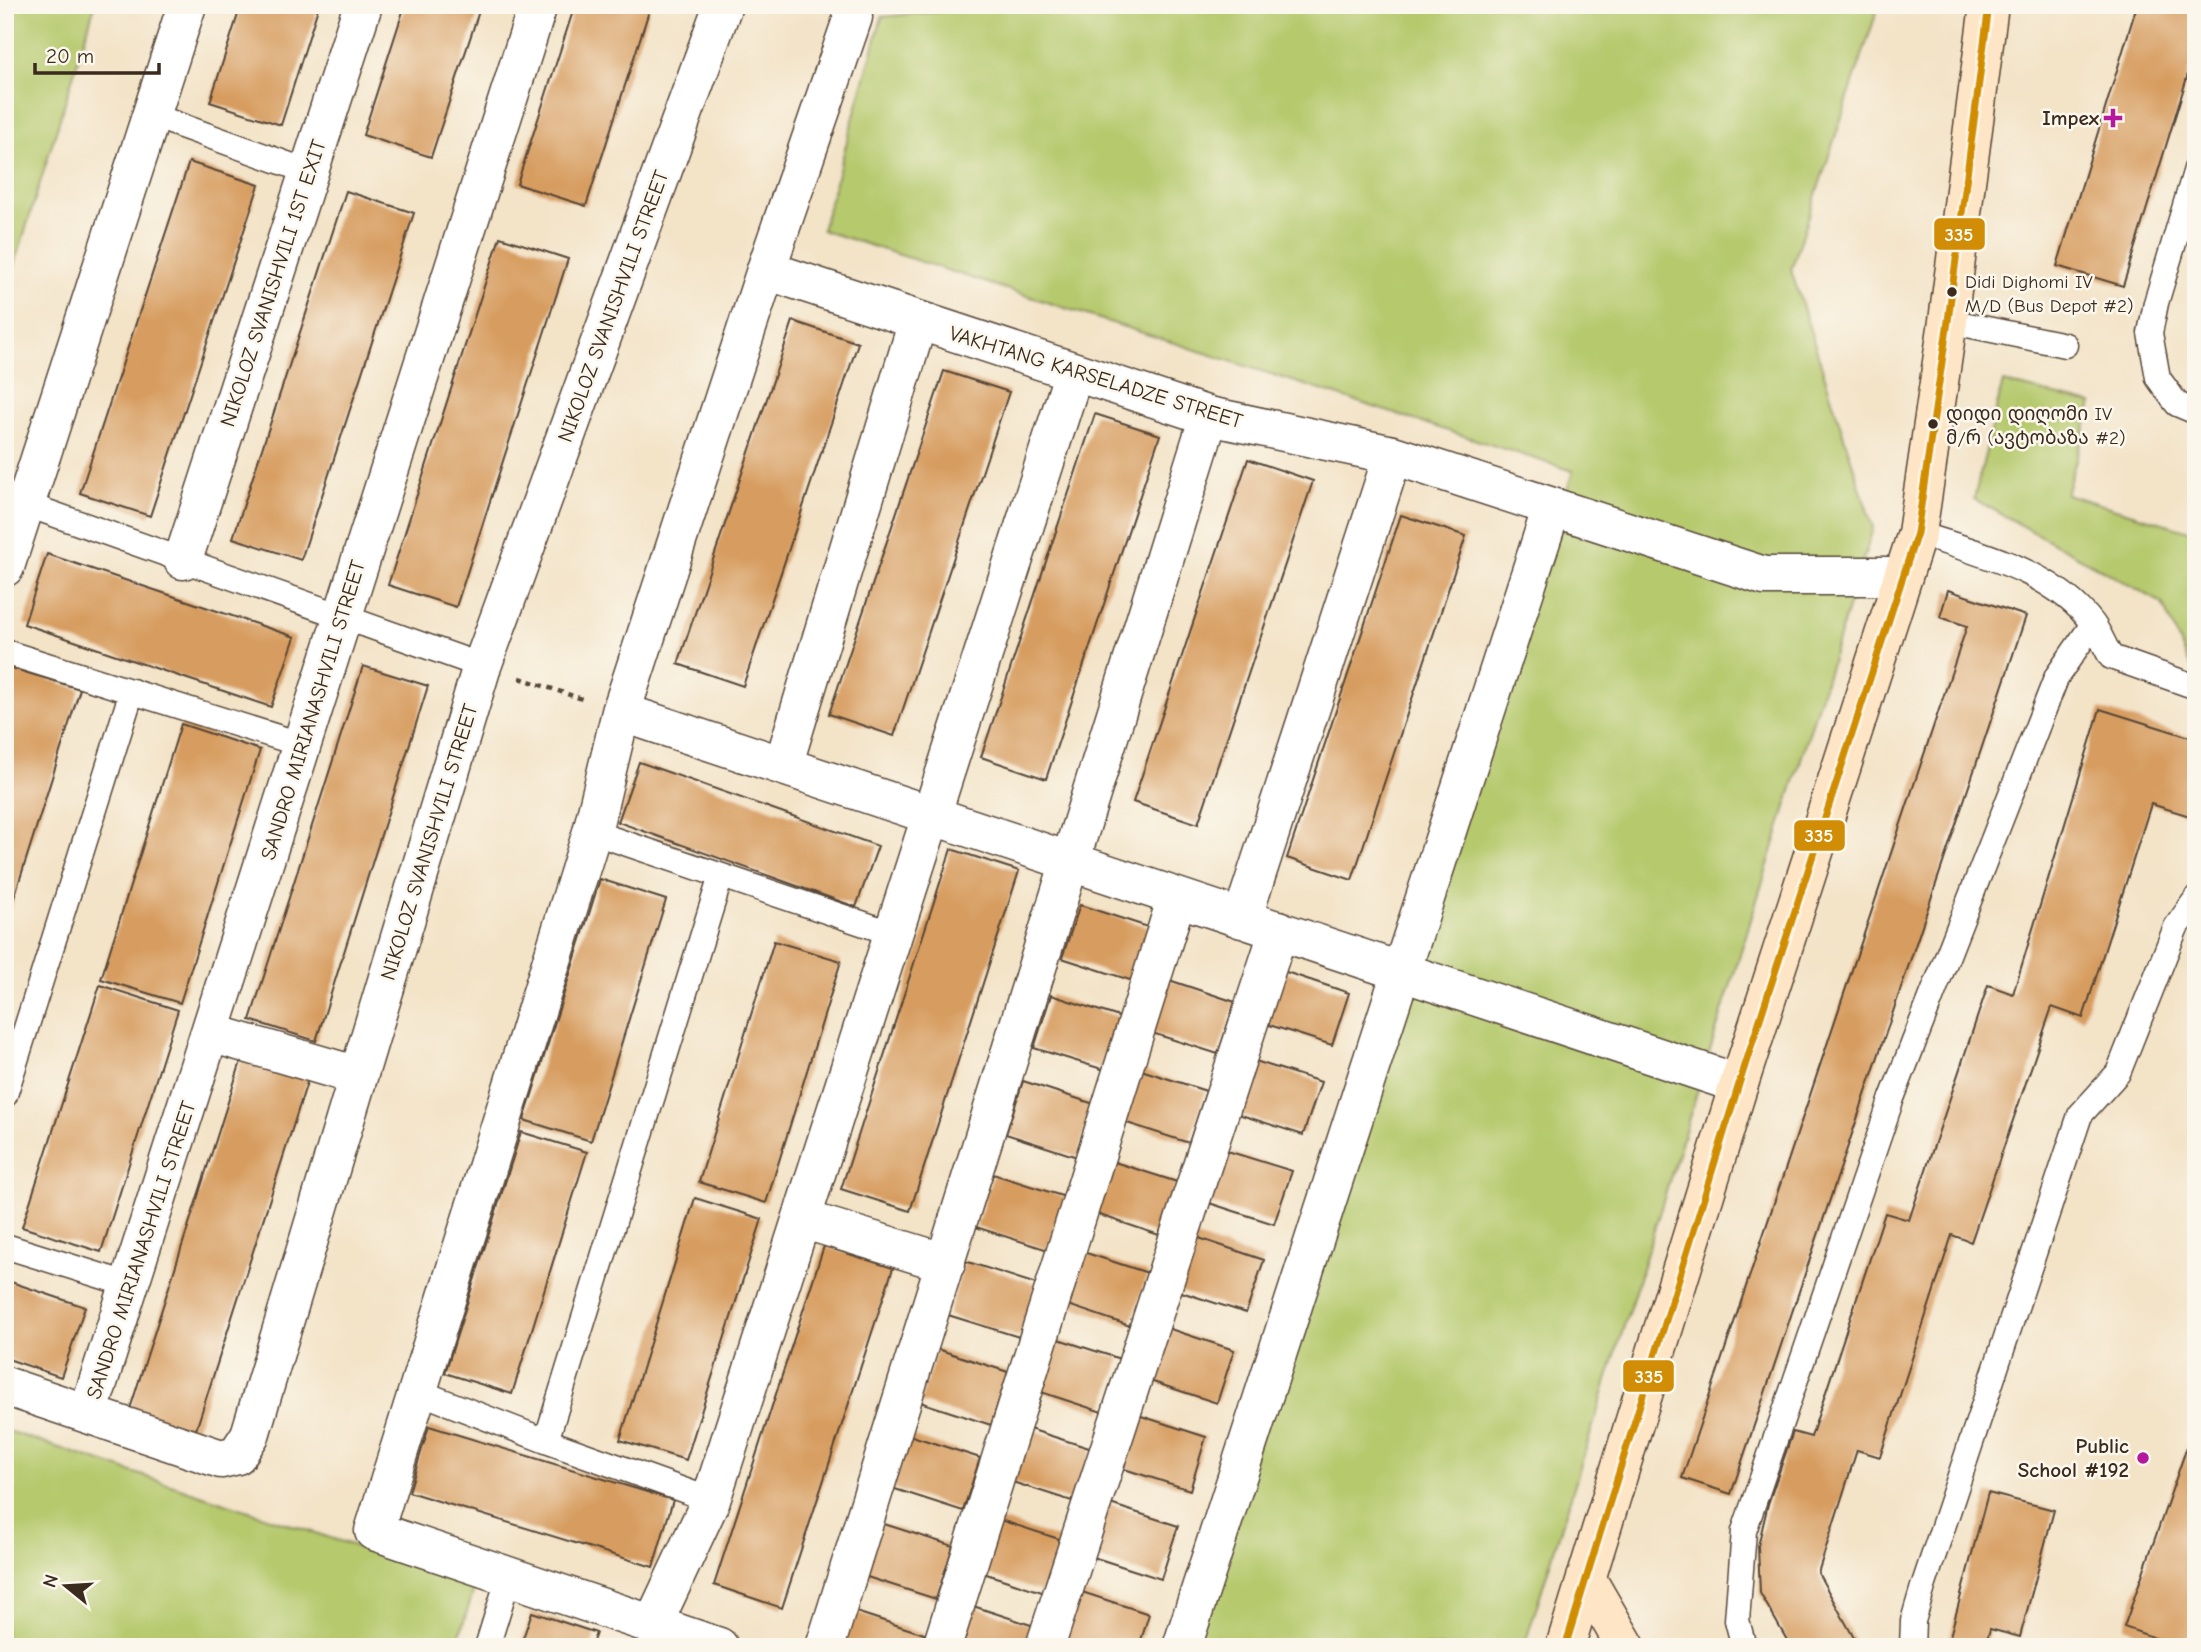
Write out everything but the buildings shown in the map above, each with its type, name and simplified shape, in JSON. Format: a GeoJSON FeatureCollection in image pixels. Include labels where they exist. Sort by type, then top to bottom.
{"type":"FeatureCollection","features":[{"type":"Feature","properties":{"kind":"street"},"geometry":{"type":"LineString","coordinates":[[5,567],[187,5]]}},
{"type":"Feature","properties":{"kind":"street","name":"NIKOLOZ SVANISHVILI 1ST EXIT"},"geometry":{"type":"LineString","coordinates":[[183,560],[363,5]]}},
{"type":"Feature","properties":{"kind":"street","name":"SANDRO MIRIANASHVILI STREET"},"geometry":{"type":"LineString","coordinates":[[88,1414],[538,5]]}},
{"type":"Feature","properties":{"kind":"street","name":"NIKOLOZ SVANISHVILI STREET"},"geometry":{"type":"LineString","coordinates":[[5,1387],[221,1459],[237,1455],[250,1435],[482,666],[723,5]]}},
{"type":"Feature","properties":{"kind":"street"},"geometry":{"type":"LineString","coordinates":[[719,1647],[650,1636],[509,1576],[374,1531],[592,832],[621,712],[766,270],[853,17],[850,5]]}},
{"type":"Feature","properties":{"kind":"street"},"geometry":{"type":"LineString","coordinates":[[1564,1647],[1739,1084],[1917,533],[1990,5]]}},
{"type":"Feature","properties":{"kind":"street","name":"VAKHTANG KARSELADZE STREET"},"geometry":{"type":"LineString","coordinates":[[766,270],[1209,416],[1393,455],[1764,576],[1903,576]]}},
{"type":"Feature","properties":{"kind":"street"},"geometry":{"type":"LineString","coordinates":[[783,766],[918,321]]}},
{"type":"Feature","properties":{"kind":"street"},"geometry":{"type":"LineString","coordinates":[[650,1636],[711,1500],[1074,372]]}},
{"type":"Feature","properties":{"kind":"street"},"geometry":{"type":"LineString","coordinates":[[825,1647],[1209,416]]}},
{"type":"Feature","properties":{"kind":"street"},"geometry":{"type":"LineString","coordinates":[[1242,919],[1393,455]]}},
{"type":"Feature","properties":{"kind":"street"},"geometry":{"type":"LineString","coordinates":[[1182,1647],[1552,507]]}},
{"type":"Feature","properties":{"kind":"street"},"geometry":{"type":"LineString","coordinates":[[621,712],[1739,1084]]}},
{"type":"Feature","properties":{"kind":"street"},"geometry":{"type":"LineString","coordinates":[[942,1647],[1177,897]]}},
{"type":"Feature","properties":{"kind":"street"},"geometry":{"type":"LineString","coordinates":[[1045,1647],[1279,930]]}},
{"type":"Feature","properties":{"kind":"street"},"geometry":{"type":"LineString","coordinates":[[211,1033],[359,1076]]}},
{"type":"Feature","properties":{"kind":"street"},"geometry":{"type":"LineString","coordinates":[[802,1219],[946,1263]]}},
{"type":"Feature","properties":{"kind":"street"},"geometry":{"type":"LineString","coordinates":[[1586,1578],[1626,1647]]}},
{"type":"Feature","properties":{"kind":"lane"},"geometry":{"type":"LineString","coordinates":[[151,115],[309,172]]}},
{"type":"Feature","properties":{"kind":"lane"},"geometry":{"type":"LineString","coordinates":[[2196,169],[2156,303],[2150,333],[2158,378],[2177,404],[2196,412]]}},
{"type":"Feature","properties":{"kind":"lane"},"geometry":{"type":"LineString","coordinates":[[1948,321],[2065,345]]}},
{"type":"Feature","properties":{"kind":"lane"},"geometry":{"type":"LineString","coordinates":[[25,504],[482,666]]}},
{"type":"Feature","properties":{"kind":"lane"},"geometry":{"type":"LineString","coordinates":[[1917,533],[2030,572],[2066,595],[2093,624],[2111,657],[2196,687]]}},
{"type":"Feature","properties":{"kind":"lane"},"geometry":{"type":"LineString","coordinates":[[1744,1647],[1737,1620],[1744,1531],[1892,1098],[2057,676],[2093,624]]}},
{"type":"Feature","properties":{"kind":"lane"},"geometry":{"type":"LineString","coordinates":[[5,652],[303,745]]}},
{"type":"Feature","properties":{"kind":"lane"},"geometry":{"type":"LineString","coordinates":[[5,1095],[132,691]]}},
{"type":"Feature","properties":{"kind":"lane"},"geometry":{"type":"LineString","coordinates":[[592,832],[894,934]]}},
{"type":"Feature","properties":{"kind":"lane"},"geometry":{"type":"LineString","coordinates":[[546,1441],[721,876]]}},
{"type":"Feature","properties":{"kind":"lane"},"geometry":{"type":"LineString","coordinates":[[1912,1647],[1913,1622],[1923,1587],[2080,1115],[2118,1073],[2176,928],[2196,900]]}},
{"type":"Feature","properties":{"kind":"lane"},"geometry":{"type":"LineString","coordinates":[[5,1246],[130,1285]]}},
{"type":"Feature","properties":{"kind":"lane"},"geometry":{"type":"LineString","coordinates":[[417,1391],[711,1500]]}},
{"type":"Feature","properties":{"kind":"lane"},"geometry":{"type":"LineString","coordinates":[[486,1647],[509,1576]]}},
{"type":"Feature","properties":{"kind":"path"},"geometry":{"type":"LineString","coordinates":[[482,666],[621,712]]}},
{"type":"Feature","properties":{"kind":"green space"},"geometry":{"type":"Polygon","coordinates":[[[5,5],[95,5],[5,296],[5,5]]]}},
{"type":"Feature","properties":{"kind":"green space"},"geometry":{"type":"Polygon","coordinates":[[[985,5],[1879,5],[1791,270],[1873,528],[1524,1647],[1191,1647],[1573,471],[822,230],[882,17],[979,8],[985,5]]]}},
{"type":"Feature","properties":{"kind":"green space"},"geometry":{"type":"Polygon","coordinates":[[[2003,382],[2092,404],[2066,494],[2196,533],[2196,668],[2190,666],[2162,603],[1974,499],[2003,382]]]}},
{"type":"Feature","properties":{"kind":"green space"},"geometry":{"type":"Polygon","coordinates":[[[5,1430],[475,1586],[456,1647],[5,1647],[5,1430]]]}},
{"type":"Feature","properties":{"kind":"transit line","name":"335"},"geometry":{"type":"LineString","coordinates":[[1565,1647],[1739,1084],[1917,533],[1989,5]]}},
{"type":"Feature","properties":{"kind":"place","name":"Impex"},"geometry":{"type":"Point","coordinates":[2113,118]}},
{"type":"Feature","properties":{"kind":"place","name":"Didi Dighomi IV M/D (Bus Depot #2)"},"geometry":{"type":"Point","coordinates":[1952,292]}},
{"type":"Feature","properties":{"kind":"place","name":"დიდი დიღომი IV მ/რ (ავტობაზა #2)"},"geometry":{"type":"Point","coordinates":[1933,424]}},
{"type":"Feature","properties":{"kind":"place","name":"Public School #192"},"geometry":{"type":"Point","coordinates":[2143,1458]}}]}
